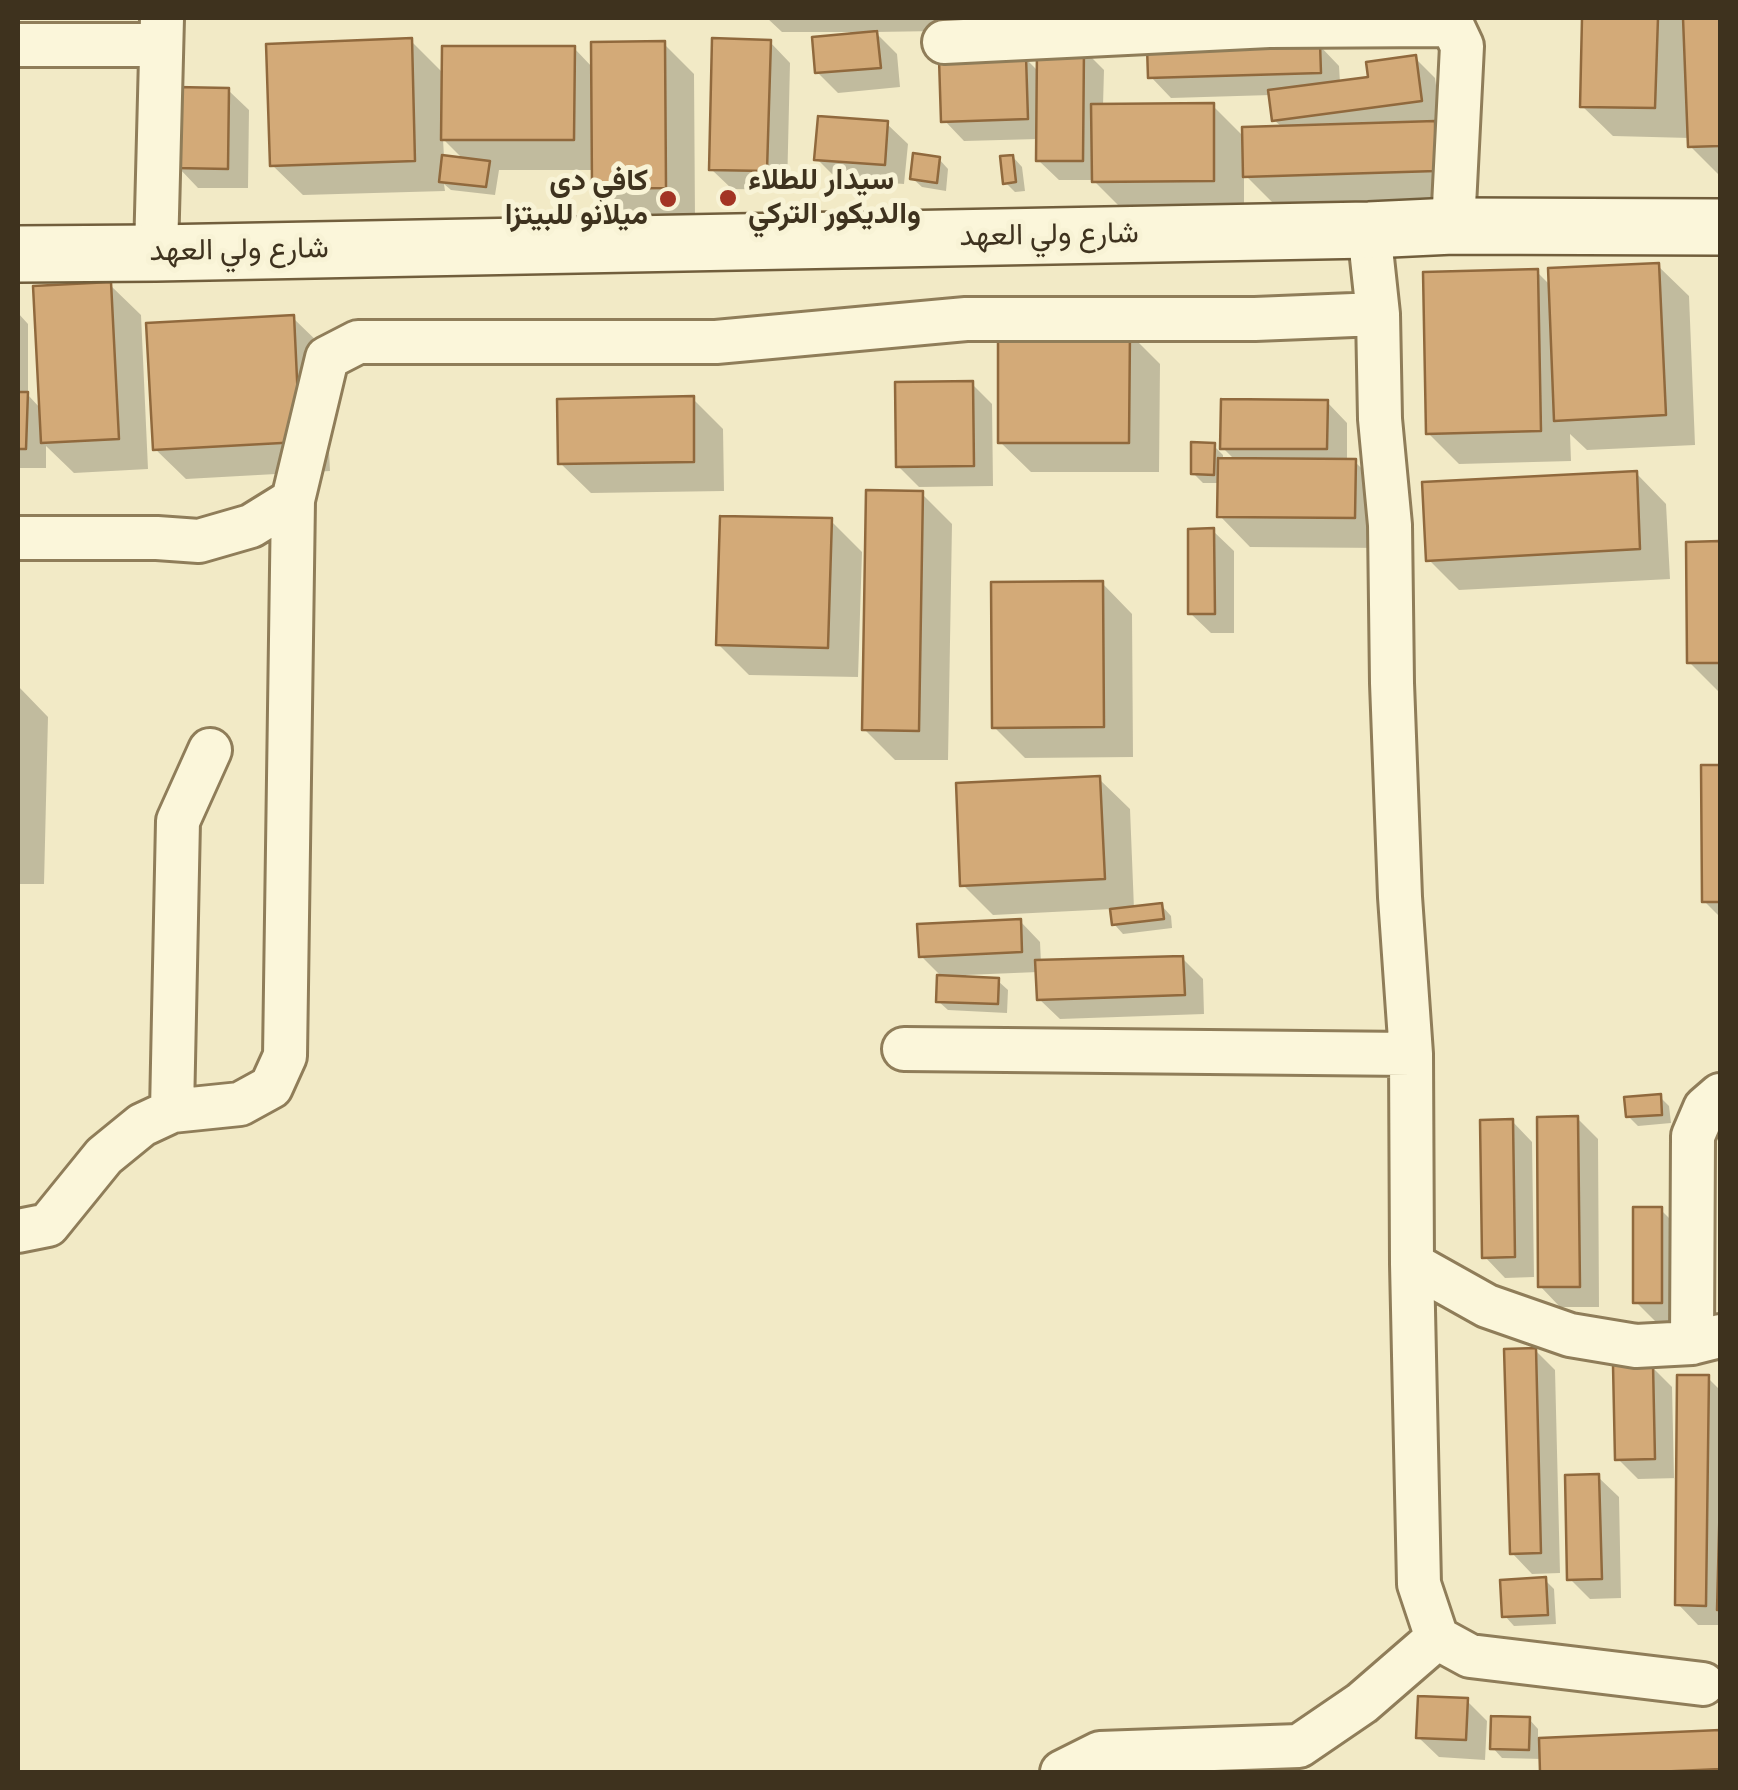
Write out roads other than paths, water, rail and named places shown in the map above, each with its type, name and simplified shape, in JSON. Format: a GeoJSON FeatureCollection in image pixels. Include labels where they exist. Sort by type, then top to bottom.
{"type":"FeatureCollection","features":[{"type":"Feature","properties":{"kind":"main road","name":"شارع ولي العهد"},"geometry":{"type":"LineString","coordinates":[[18,254],[1454,226],[1720,227]]}},
{"type":"Feature","properties":{"kind":"street"},"geometry":{"type":"LineString","coordinates":[[944,42],[1269,22],[1454,29],[1462,46],[1454,226]]}},
{"type":"Feature","properties":{"kind":"street"},"geometry":{"type":"LineString","coordinates":[[18,45],[161,31],[156,253]]}},
{"type":"Feature","properties":{"kind":"street"},"geometry":{"type":"LineString","coordinates":[[1369,230],[1378,314],[1380,419],[1390,525],[1400,897],[1412,1054],[1419,1584],[1437,1638],[1470,1656],[1703,1684]]}},
{"type":"Feature","properties":{"kind":"street"},"geometry":{"type":"LineString","coordinates":[[18,1231],[48,1225],[104,1156],[142,1125],[172,1111],[240,1104],[271,1087],[285,1056],[293,500],[326,358],[358,342],[716,342],[966,319],[1255,319],[1378,314]]}},
{"type":"Feature","properties":{"kind":"street"},"geometry":{"type":"LineString","coordinates":[[18,538],[157,538],[200,542],[251,526],[293,500]]}},
{"type":"Feature","properties":{"kind":"street"},"geometry":{"type":"LineString","coordinates":[[172,1111],[178,821],[210,750]]}},
{"type":"Feature","properties":{"kind":"street"},"geometry":{"type":"LineString","coordinates":[[904,1049],[1412,1054]]}},
{"type":"Feature","properties":{"kind":"street"},"geometry":{"type":"LineString","coordinates":[[1412,1264],[1487,1306],[1570,1335],[1636,1346],[1706,1340],[1693,1136],[1705,1108],[1720,1094]]}},
{"type":"Feature","properties":{"kind":"street"},"geometry":{"type":"LineString","coordinates":[[1062,1772],[1100,1754],[1299,1746],[1362,1703],[1437,1638]]}},
{"type":"Feature","properties":{"kind":"place","name":"سيدار للطلاء والديكور التركي"},"geometry":{"type":"Point","coordinates":[728,198]}},
{"type":"Feature","properties":{"kind":"place","name":"كافي دي ميلانو للبيتزا"},"geometry":{"type":"Point","coordinates":[668,199]}}]}
